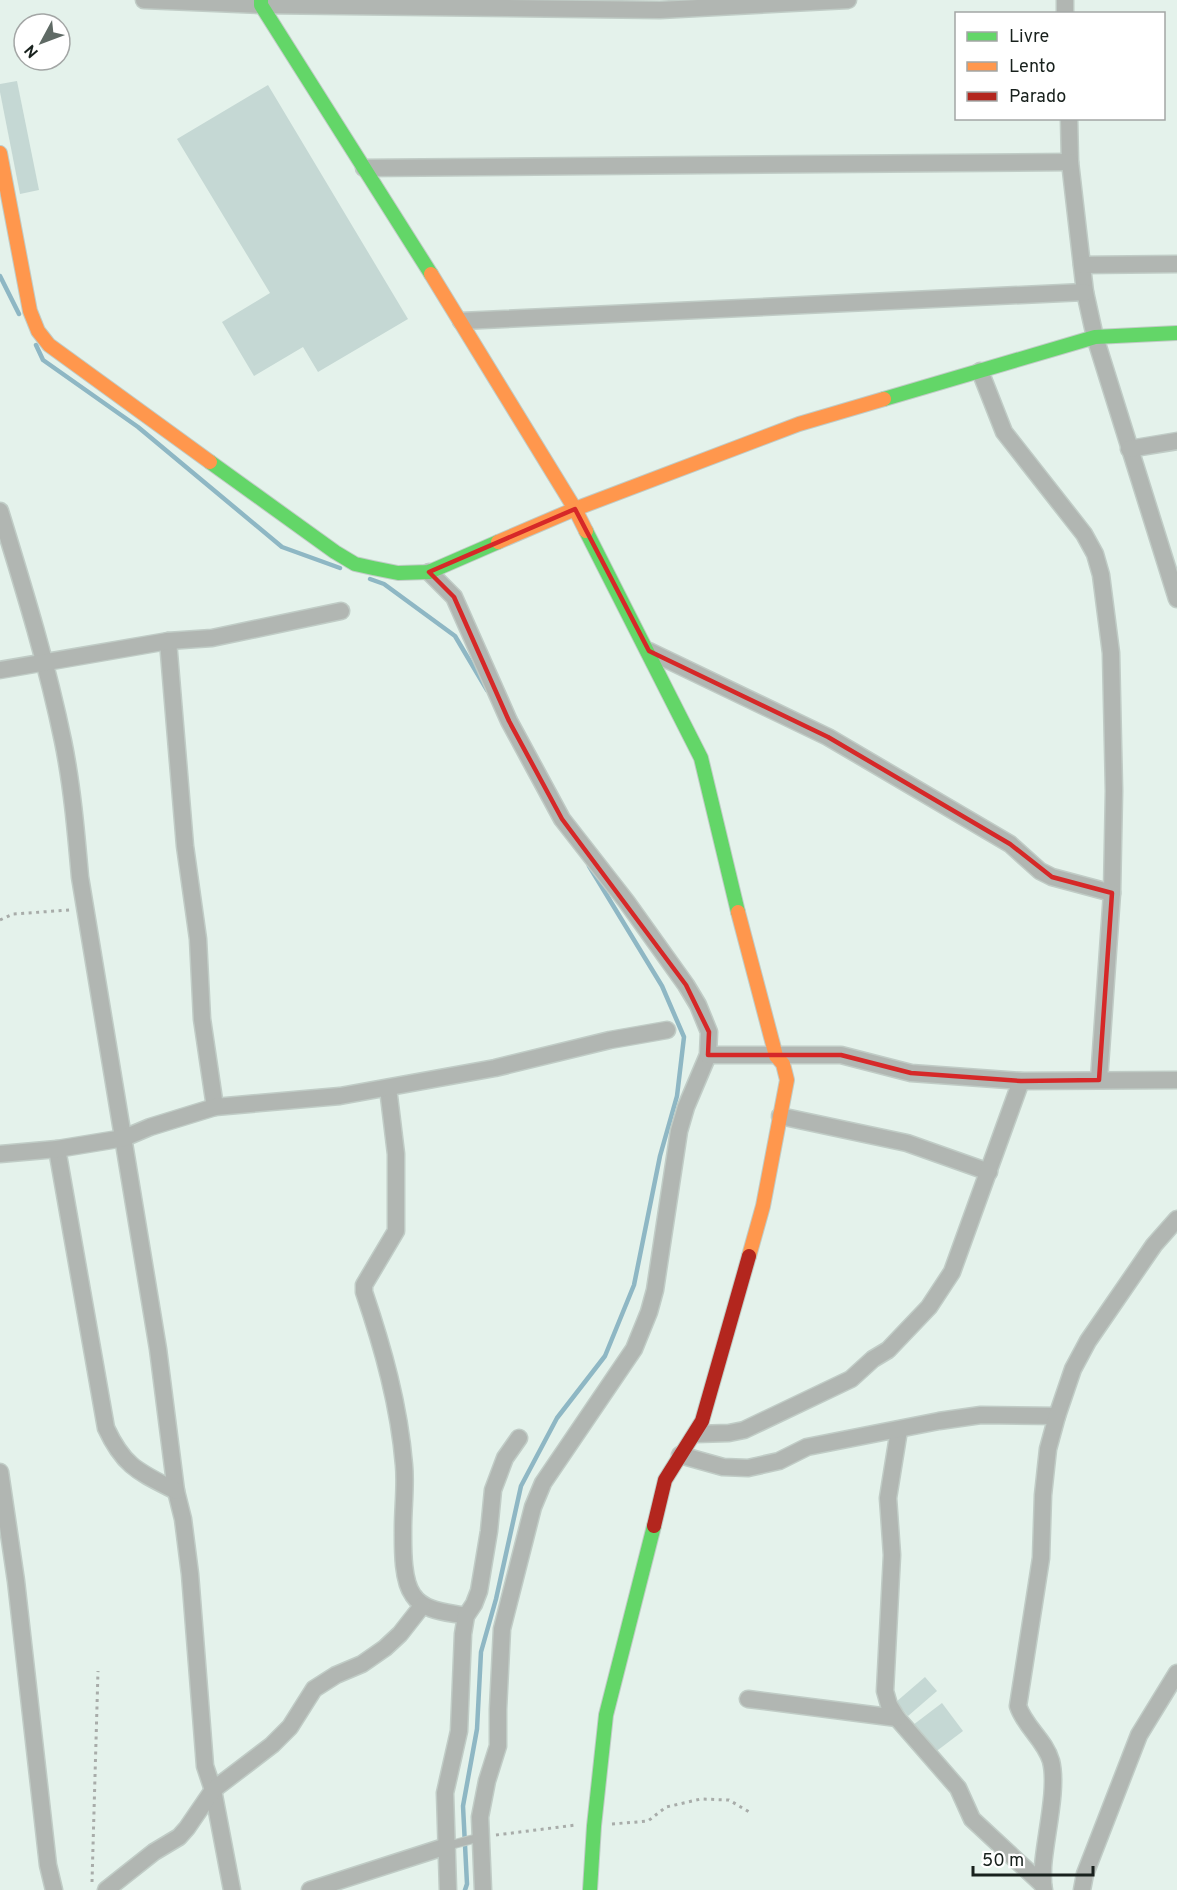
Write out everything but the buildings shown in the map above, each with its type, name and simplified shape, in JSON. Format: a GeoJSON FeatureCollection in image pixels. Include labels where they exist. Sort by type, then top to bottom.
{"type":"FeatureCollection","features":[{"type":"Feature","properties":{"kind":"street"},"geometry":{"type":"LineString","coordinates":[[144,0],[660,5],[848,0]]}},
{"type":"Feature","properties":{"kind":"street"},"geometry":{"type":"LineString","coordinates":[[261,2],[461,321],[575,509],[701,758],[737,910],[776,1056],[783,1064],[787,1080],[763,1206],[702,1421],[696,1434],[665,1480],[662,1489],[606,1715],[594,1826],[590,1890]]}},
{"type":"Feature","properties":{"kind":"street"},"geometry":{"type":"LineString","coordinates":[[1068,120],[1070,162],[1085,292],[1095,337],[1177,599]]}},
{"type":"Feature","properties":{"kind":"street"},"geometry":{"type":"LineString","coordinates":[[0,153],[30,311],[38,330],[49,345],[335,552],[355,564],[398,573],[429,572],[575,509],[799,424],[1095,337],[1177,333]]}},
{"type":"Feature","properties":{"kind":"street"},"geometry":{"type":"LineString","coordinates":[[364,168],[1070,162]]}},
{"type":"Feature","properties":{"kind":"street"},"geometry":{"type":"LineString","coordinates":[[1082,265],[1177,264]]}},
{"type":"Feature","properties":{"kind":"street"},"geometry":{"type":"LineString","coordinates":[[461,321],[1085,292]]}},
{"type":"Feature","properties":{"kind":"street"},"geometry":{"type":"LineString","coordinates":[[980,371],[1004,432],[1084,534],[1095,554],[1101,575],[1110,653],[1113,708],[1112,893],[1099,1080]]}},
{"type":"Feature","properties":{"kind":"street"},"geometry":{"type":"LineString","coordinates":[[1129,449],[1177,441]]}},
{"type":"Feature","properties":{"kind":"street"},"geometry":{"type":"LineString","coordinates":[[0,511],[63,741],[73,802],[81,877],[158,1349],[176,1491],[183,1519],[190,1574],[205,1766],[213,1790],[232,1890]]}},
{"type":"Feature","properties":{"kind":"street"},"geometry":{"type":"LineString","coordinates":[[429,572],[454,597],[509,721],[562,819],[626,901],[686,985],[698,1005],[709,1032],[708,1055],[686,1107],[680,1131],[655,1290],[649,1312],[634,1349],[543,1483],[533,1507],[502,1629],[498,1746],[482,1801],[480,1818],[483,1890]]}},
{"type":"Feature","properties":{"kind":"street"},"geometry":{"type":"LineString","coordinates":[[0,670],[168,641],[212,638],[341,611]]}},
{"type":"Feature","properties":{"kind":"street"},"geometry":{"type":"LineString","coordinates":[[168,641],[185,846],[198,939],[202,1019],[215,1107]]}},
{"type":"Feature","properties":{"kind":"street"},"geometry":{"type":"LineString","coordinates":[[648,651],[828,738],[1010,844],[1040,871],[1052,877],[1112,893]]}},
{"type":"Feature","properties":{"kind":"street"},"geometry":{"type":"LineString","coordinates":[[0,1154],[57,1149],[123,1138],[150,1127],[215,1107],[340,1096],[388,1088],[495,1068],[610,1040],[667,1030]]}},
{"type":"Feature","properties":{"kind":"street"},"geometry":{"type":"LineString","coordinates":[[708,1055],[841,1055],[911,1073],[1021,1081],[1177,1080]]}},
{"type":"Feature","properties":{"kind":"street"},"geometry":{"type":"LineString","coordinates":[[696,1434],[744,1430],[851,1379],[873,1359],[888,1350],[929,1307],[952,1272],[1021,1081]]}},
{"type":"Feature","properties":{"kind":"street"},"geometry":{"type":"LineString","coordinates":[[388,1088],[396,1154],[396,1231],[364,1285],[394,1395],[405,1467],[403,1508],[405,1568],[412,1595],[422,1606],[466,1616]]}},
{"type":"Feature","properties":{"kind":"street"},"geometry":{"type":"LineString","coordinates":[[780,1116],[907,1143],[989,1172]]}},
{"type":"Feature","properties":{"kind":"street"},"geometry":{"type":"LineString","coordinates":[[57,1149],[106,1428],[114,1446],[136,1471],[176,1491]]}},
{"type":"Feature","properties":{"kind":"street"},"geometry":{"type":"LineString","coordinates":[[1043,1887],[1044,1843],[1053,1786],[1051,1761],[1039,1737],[1021,1716],[1018,1706],[1041,1558],[1043,1495],[1048,1449],[1056,1416],[1074,1369],[1088,1341],[1154,1245],[1177,1219]]}},
{"type":"Feature","properties":{"kind":"street"},"geometry":{"type":"LineString","coordinates":[[680,1455],[723,1467],[748,1468],[779,1461],[807,1447],[981,1415],[1056,1416]]}},
{"type":"Feature","properties":{"kind":"street"},"geometry":{"type":"LineString","coordinates":[[899,1430],[888,1498],[892,1555],[885,1691],[889,1705],[897,1718],[958,1788],[972,1819],[1043,1887]]}},
{"type":"Feature","properties":{"kind":"street"},"geometry":{"type":"LineString","coordinates":[[448,1890],[445,1792],[459,1731],[463,1634],[466,1616],[479,1591],[493,1490],[506,1458],[519,1438]]}},
{"type":"Feature","properties":{"kind":"street"},"geometry":{"type":"LineString","coordinates":[[0,1472],[16,1581],[48,1865],[54,1890]]}},
{"type":"Feature","properties":{"kind":"street"},"geometry":{"type":"LineString","coordinates":[[106,1890],[154,1852],[179,1837],[188,1828],[213,1790],[272,1745],[290,1727],[314,1689],[336,1675],[362,1664],[385,1648],[400,1634],[422,1606]]}},
{"type":"Feature","properties":{"kind":"street"},"geometry":{"type":"LineString","coordinates":[[1082,1890],[1085,1874],[1139,1735],[1177,1673]]}},
{"type":"Feature","properties":{"kind":"street"},"geometry":{"type":"LineString","coordinates":[[748,1699],[897,1718]]}},
{"type":"Feature","properties":{"kind":"street"},"geometry":{"type":"LineString","coordinates":[[310,1890],[447,1845]]}},
{"type":"Feature","properties":{"kind":"lane"},"geometry":{"type":"LineString","coordinates":[[447,1845],[481,1837]]}},
{"type":"Feature","properties":{"kind":"path"},"geometry":{"type":"LineString","coordinates":[[0,920],[13,914],[87,908]]}},
{"type":"Feature","properties":{"kind":"path"},"geometry":{"type":"LineString","coordinates":[[91,1890],[98,1671]]}},
{"type":"Feature","properties":{"kind":"path"},"geometry":{"type":"LineString","coordinates":[[481,1837],[567,1825],[594,1826],[648,1821],[666,1808],[701,1799],[729,1800],[751,1813]]}},
{"type":"Feature","properties":{"kind":"highlighted area"},"geometry":{"type":"Polygon","coordinates":[[[575,509],[649,651],[828,737],[1010,844],[1052,877],[1112,893],[1099,1080],[1021,1081],[911,1073],[841,1055],[708,1055],[709,1032],[686,985],[562,819],[509,721],[454,597],[429,572],[575,509]]]}},
{"type":"Feature","properties":{"kind":"waterway"},"geometry":{"type":"LineString","coordinates":[[0,276],[19,314]]}},
{"type":"Feature","properties":{"kind":"waterway"},"geometry":{"type":"LineString","coordinates":[[36,345],[43,360],[138,427],[282,547],[340,568]]}},
{"type":"Feature","properties":{"kind":"waterway"},"geometry":{"type":"LineString","coordinates":[[370,579],[384,584],[455,636],[487,690]]}},
{"type":"Feature","properties":{"kind":"waterway"},"geometry":{"type":"LineString","coordinates":[[465,1890],[467,1884],[463,1806],[477,1729],[481,1652],[496,1599],[521,1486],[557,1418],[605,1356],[634,1285],[660,1156],[677,1096],[684,1037],[662,986],[589,866]]}},
{"type":"Feature","properties":{"kind":"traffic: fast"},"geometry":{"type":"LineString","coordinates":[[261,0],[261,5],[431,274]]}},
{"type":"Feature","properties":{"kind":"traffic: fast"},"geometry":{"type":"LineString","coordinates":[[884,399],[1095,337],[1177,333]]}},
{"type":"Feature","properties":{"kind":"traffic: fast"},"geometry":{"type":"LineString","coordinates":[[210,462],[355,564],[398,573],[429,572],[498,542]]}},
{"type":"Feature","properties":{"kind":"traffic: fast"},"geometry":{"type":"LineString","coordinates":[[586,531],[701,758],[738,912]]}},
{"type":"Feature","properties":{"kind":"traffic: fast"},"geometry":{"type":"LineString","coordinates":[[590,1890],[594,1826],[606,1715],[654,1526]]}},
{"type":"Feature","properties":{"kind":"traffic: slow"},"geometry":{"type":"LineString","coordinates":[[0,153],[30,311],[38,331],[49,345],[210,462]]}},
{"type":"Feature","properties":{"kind":"traffic: slow"},"geometry":{"type":"LineString","coordinates":[[431,274],[575,509],[586,531]]}},
{"type":"Feature","properties":{"kind":"traffic: slow"},"geometry":{"type":"LineString","coordinates":[[498,542],[575,509],[799,424],[884,399]]}},
{"type":"Feature","properties":{"kind":"traffic: slow"},"geometry":{"type":"LineString","coordinates":[[738,912],[776,1056],[783,1064],[787,1080],[763,1206],[749,1256]]}},
{"type":"Feature","properties":{"kind":"traffic: jam"},"geometry":{"type":"LineString","coordinates":[[654,1526],[665,1480],[702,1421],[749,1256]]}}]}
